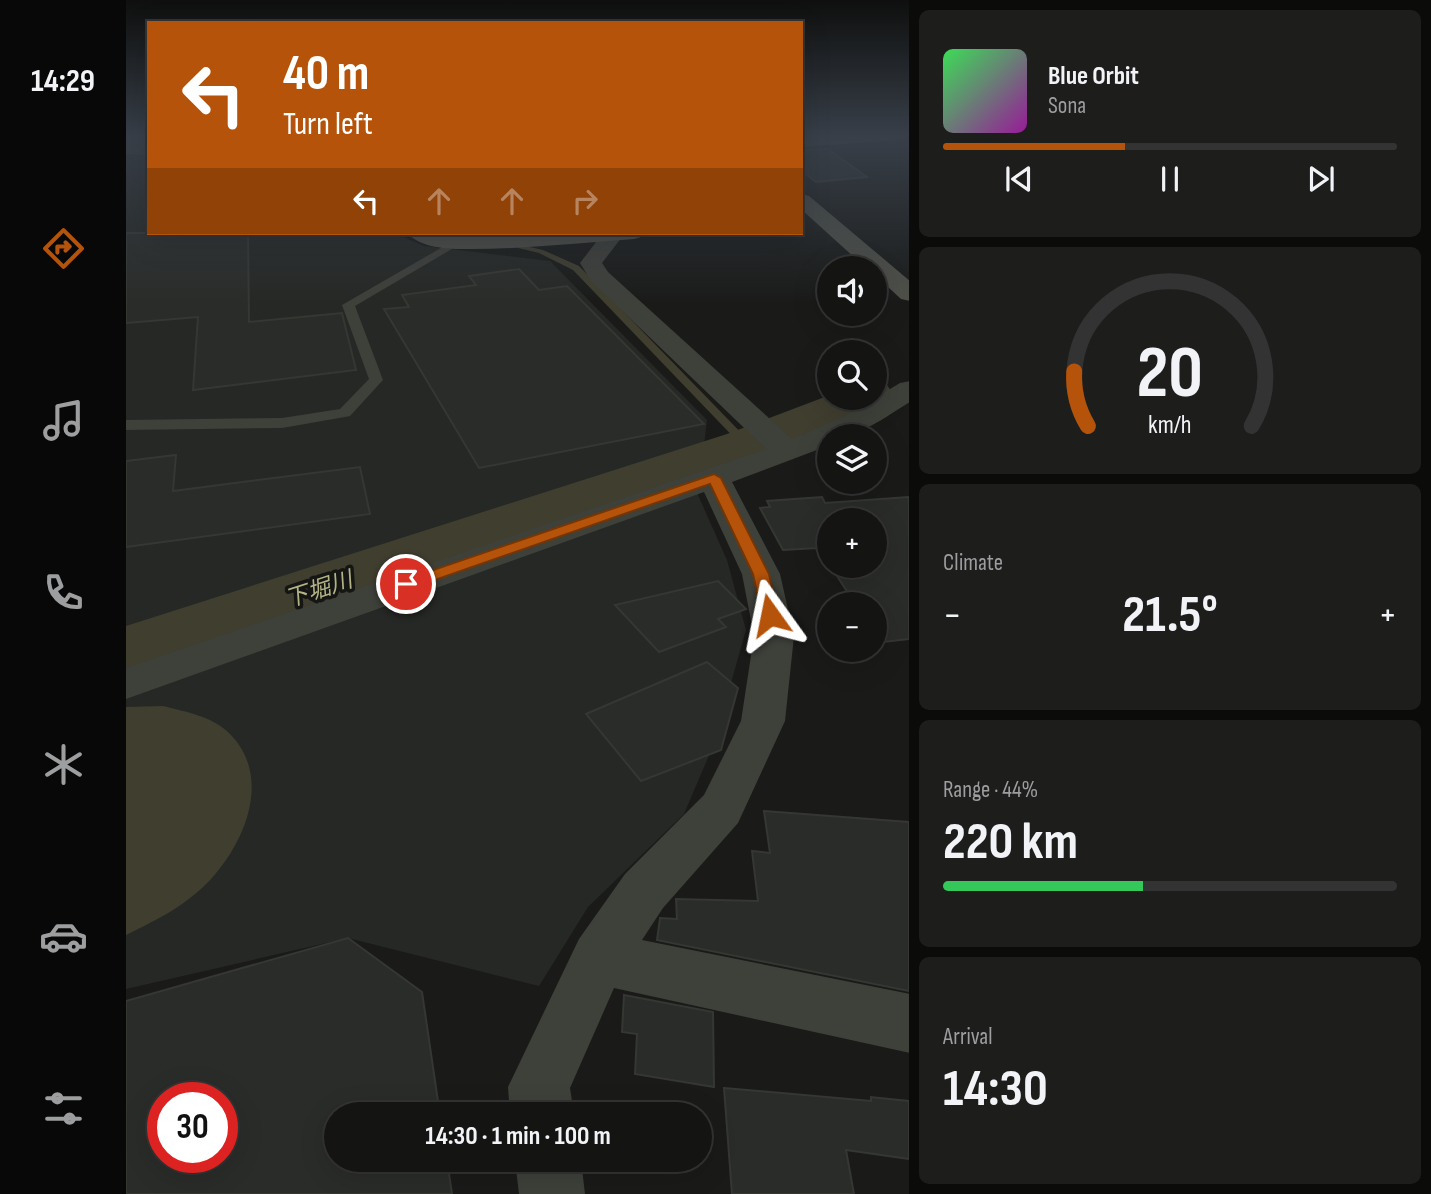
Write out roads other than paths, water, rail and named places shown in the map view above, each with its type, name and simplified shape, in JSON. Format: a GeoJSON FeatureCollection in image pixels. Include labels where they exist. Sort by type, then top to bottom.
{"type":"FeatureCollection","features":[{"type":"Feature","properties":{"kind":"street"},"geometry":{"type":"LineString","coordinates":[[803,201],[909,295]]}},
{"type":"Feature","properties":{"kind":"street"},"geometry":{"type":"LineString","coordinates":[[803,223],[827,222]]}},
{"type":"Feature","properties":{"kind":"street"},"geometry":{"type":"LineString","coordinates":[[424,235],[433,239],[466,242],[591,235]]}},
{"type":"Feature","properties":{"kind":"street"},"geometry":{"type":"LineString","coordinates":[[619,235],[591,263],[600,276],[788,452]]}},
{"type":"Feature","properties":{"kind":"street"},"geometry":{"type":"LineString","coordinates":[[126,684],[572,525],[788,452],[856,422],[909,389]]}},
{"type":"Feature","properties":{"kind":"street"},"geometry":{"type":"LineString","coordinates":[[541,1102],[539,1087],[599,958],[644,891],[721,809],[764,721],[774,636],[761,574],[714,478]]}},
{"type":"Feature","properties":{"kind":"street"},"geometry":{"type":"LineString","coordinates":[[599,958],[909,1024]]}},
{"type":"Feature","properties":{"kind":"street"},"geometry":{"type":"LineString","coordinates":[[549,1172],[552,1194]]}},
{"type":"Feature","properties":{"kind":"lane"},"geometry":{"type":"LineString","coordinates":[[126,425],[282,423],[345,413],[376,380],[348,305],[466,242]]}},
{"type":"Feature","properties":{"kind":"waterway"},"geometry":{"type":"LineString","coordinates":[[469,235],[490,240]]}},
{"type":"Feature","properties":{"kind":"waterway"},"geometry":{"type":"LineString","coordinates":[[508,244],[541,251],[576,268],[749,447]]}},
{"type":"Feature","properties":{"kind":"waterway","name":"下堀川"},"geometry":{"type":"LineString","coordinates":[[126,655],[749,447],[846,410]]}}]}
